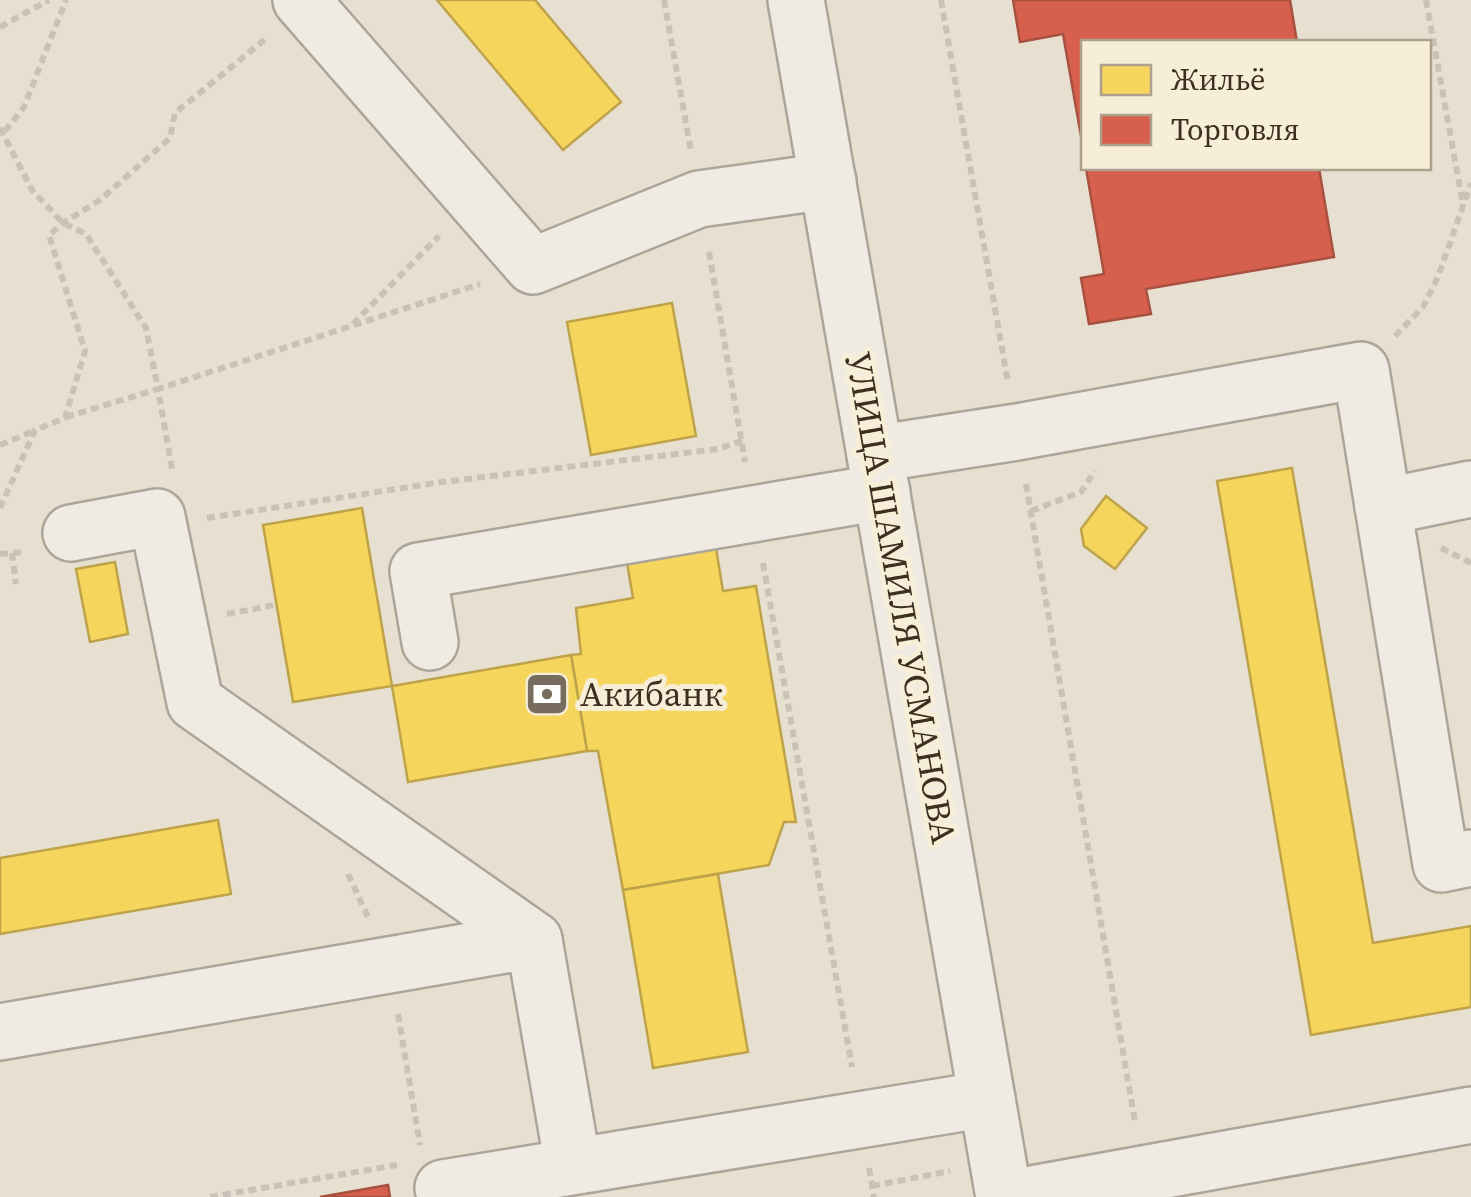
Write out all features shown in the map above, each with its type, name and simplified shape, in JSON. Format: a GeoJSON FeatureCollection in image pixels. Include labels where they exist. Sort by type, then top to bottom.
{"type":"FeatureCollection","features":[{"type":"Feature","properties":{"kind":"street","name":"УЛИЦА ШАМИЛЯ УСМАНОВА"},"geometry":{"type":"LineString","coordinates":[[796,0],[1004,1197]]}},
{"type":"Feature","properties":{"kind":"street"},"geometry":{"type":"LineString","coordinates":[[303,3],[533,266],[699,199],[828,181]]}},
{"type":"Feature","properties":{"kind":"street"},"geometry":{"type":"LineString","coordinates":[[430,642],[418,570],[755,513],[1017,432],[1361,370],[1441,864],[1471,858]]}},
{"type":"Feature","properties":{"kind":"street"},"geometry":{"type":"LineString","coordinates":[[1382,507],[1471,489]]}},
{"type":"Feature","properties":{"kind":"street"},"geometry":{"type":"LineString","coordinates":[[71,533],[157,517],[170,525],[195,702],[534,940],[573,1166]]}},
{"type":"Feature","properties":{"kind":"street"},"geometry":{"type":"LineString","coordinates":[[0,1032],[534,940]]}},
{"type":"Feature","properties":{"kind":"street"},"geometry":{"type":"LineString","coordinates":[[424,1176],[573,1166],[987,1098]]}},
{"type":"Feature","properties":{"kind":"street"},"geometry":{"type":"LineString","coordinates":[[1015,1197],[1471,1115]]}},
{"type":"Feature","properties":{"kind":"path"},"geometry":{"type":"LineString","coordinates":[[0,27],[48,0]]}},
{"type":"Feature","properties":{"kind":"path"},"geometry":{"type":"LineString","coordinates":[[66,0],[24,107],[2,130],[32,190],[62,222],[86,234],[146,328],[158,389],[170,525],[442,482],[718,449],[742,441]]}},
{"type":"Feature","properties":{"kind":"path"},"geometry":{"type":"LineString","coordinates":[[664,0],[874,1197]]}},
{"type":"Feature","properties":{"kind":"path"},"geometry":{"type":"LineString","coordinates":[[940,0],[1144,1174]]}},
{"type":"Feature","properties":{"kind":"path"},"geometry":{"type":"LineString","coordinates":[[1426,0],[1463,206]]}},
{"type":"Feature","properties":{"kind":"path"},"geometry":{"type":"LineString","coordinates":[[65,418],[85,350],[49,236],[62,222],[100,200],[170,138],[176,113],[303,3]]}},
{"type":"Feature","properties":{"kind":"path"},"geometry":{"type":"LineString","coordinates":[[1361,370],[1423,307],[1438,277],[1471,182]]}},
{"type":"Feature","properties":{"kind":"path"},"geometry":{"type":"LineString","coordinates":[[352,326],[475,200]]}},
{"type":"Feature","properties":{"kind":"path"},"geometry":{"type":"LineString","coordinates":[[0,445],[65,418],[533,266]]}},
{"type":"Feature","properties":{"kind":"path"},"geometry":{"type":"LineString","coordinates":[[0,508],[35,430]]}},
{"type":"Feature","properties":{"kind":"path"},"geometry":{"type":"LineString","coordinates":[[12,553],[16,584]]}},
{"type":"Feature","properties":{"kind":"path"},"geometry":{"type":"LineString","coordinates":[[210,1197],[424,1176]]}},
{"type":"Feature","properties":{"kind":"building: Жильё"},"geometry":{"type":"Polygon","coordinates":[[[437,0],[535,0],[621,102],[563,150],[437,0]]]}},
{"type":"Feature","properties":{"kind":"building: Жильё"},"geometry":{"type":"Polygon","coordinates":[[[672,303],[696,436],[591,455],[567,322],[672,303]]]}},
{"type":"Feature","properties":{"kind":"building: Жильё"},"geometry":{"type":"Polygon","coordinates":[[[1292,468],[1373,943],[1471,926],[1471,1007],[1311,1035],[1217,481],[1292,468]]]}},
{"type":"Feature","properties":{"kind":"building: Жильё"},"geometry":{"type":"Polygon","coordinates":[[[1106,496],[1147,528],[1115,569],[1084,546],[1081,529],[1106,496]]]}},
{"type":"Feature","properties":{"kind":"building: Жильё"},"geometry":{"type":"Polygon","coordinates":[[[362,508],[392,686],[293,702],[263,525],[362,508]]]}},
{"type":"Feature","properties":{"kind":"building: Жильё"},"geometry":{"type":"Polygon","coordinates":[[[715,542],[723,591],[756,586],[796,822],[784,822],[769,865],[623,890],[598,751],[587,751],[571,655],[581,654],[576,608],[633,598],[626,557],[715,542]]]}},
{"type":"Feature","properties":{"kind":"building: Жильё"},"geometry":{"type":"Polygon","coordinates":[[[115,562],[128,634],[90,642],[76,569],[115,562]]]}},
{"type":"Feature","properties":{"kind":"building: Жильё"},"geometry":{"type":"Polygon","coordinates":[[[571,655],[587,751],[408,782],[392,686],[571,655]]]}},
{"type":"Feature","properties":{"kind":"building: Жильё"},"geometry":{"type":"Polygon","coordinates":[[[218,820],[231,894],[0,934],[0,858],[218,820]]]}},
{"type":"Feature","properties":{"kind":"building: Жильё"},"geometry":{"type":"Polygon","coordinates":[[[718,874],[748,1052],[653,1068],[623,890],[718,874]]]}},
{"type":"Feature","properties":{"kind":"building: Торговля"},"geometry":{"type":"Polygon","coordinates":[[[1013,0],[1290,0],[1297,40],[1081,40],[1081,136],[1063,34],[1020,42],[1013,0]]]}},
{"type":"Feature","properties":{"kind":"building: Торговля"},"geometry":{"type":"Polygon","coordinates":[[[1086,170],[1319,170],[1334,257],[1146,289],[1151,314],[1089,324],[1081,278],[1104,274],[1086,170]]]}},
{"type":"Feature","properties":{"kind":"building: Торговля"},"geometry":{"type":"Polygon","coordinates":[[[388,1185],[390,1197],[320,1197],[388,1185]]]}},
{"type":"Feature","properties":{"kind":"place","name":"Акибанк"},"geometry":{"type":"Point","coordinates":[547,694]}}]}
